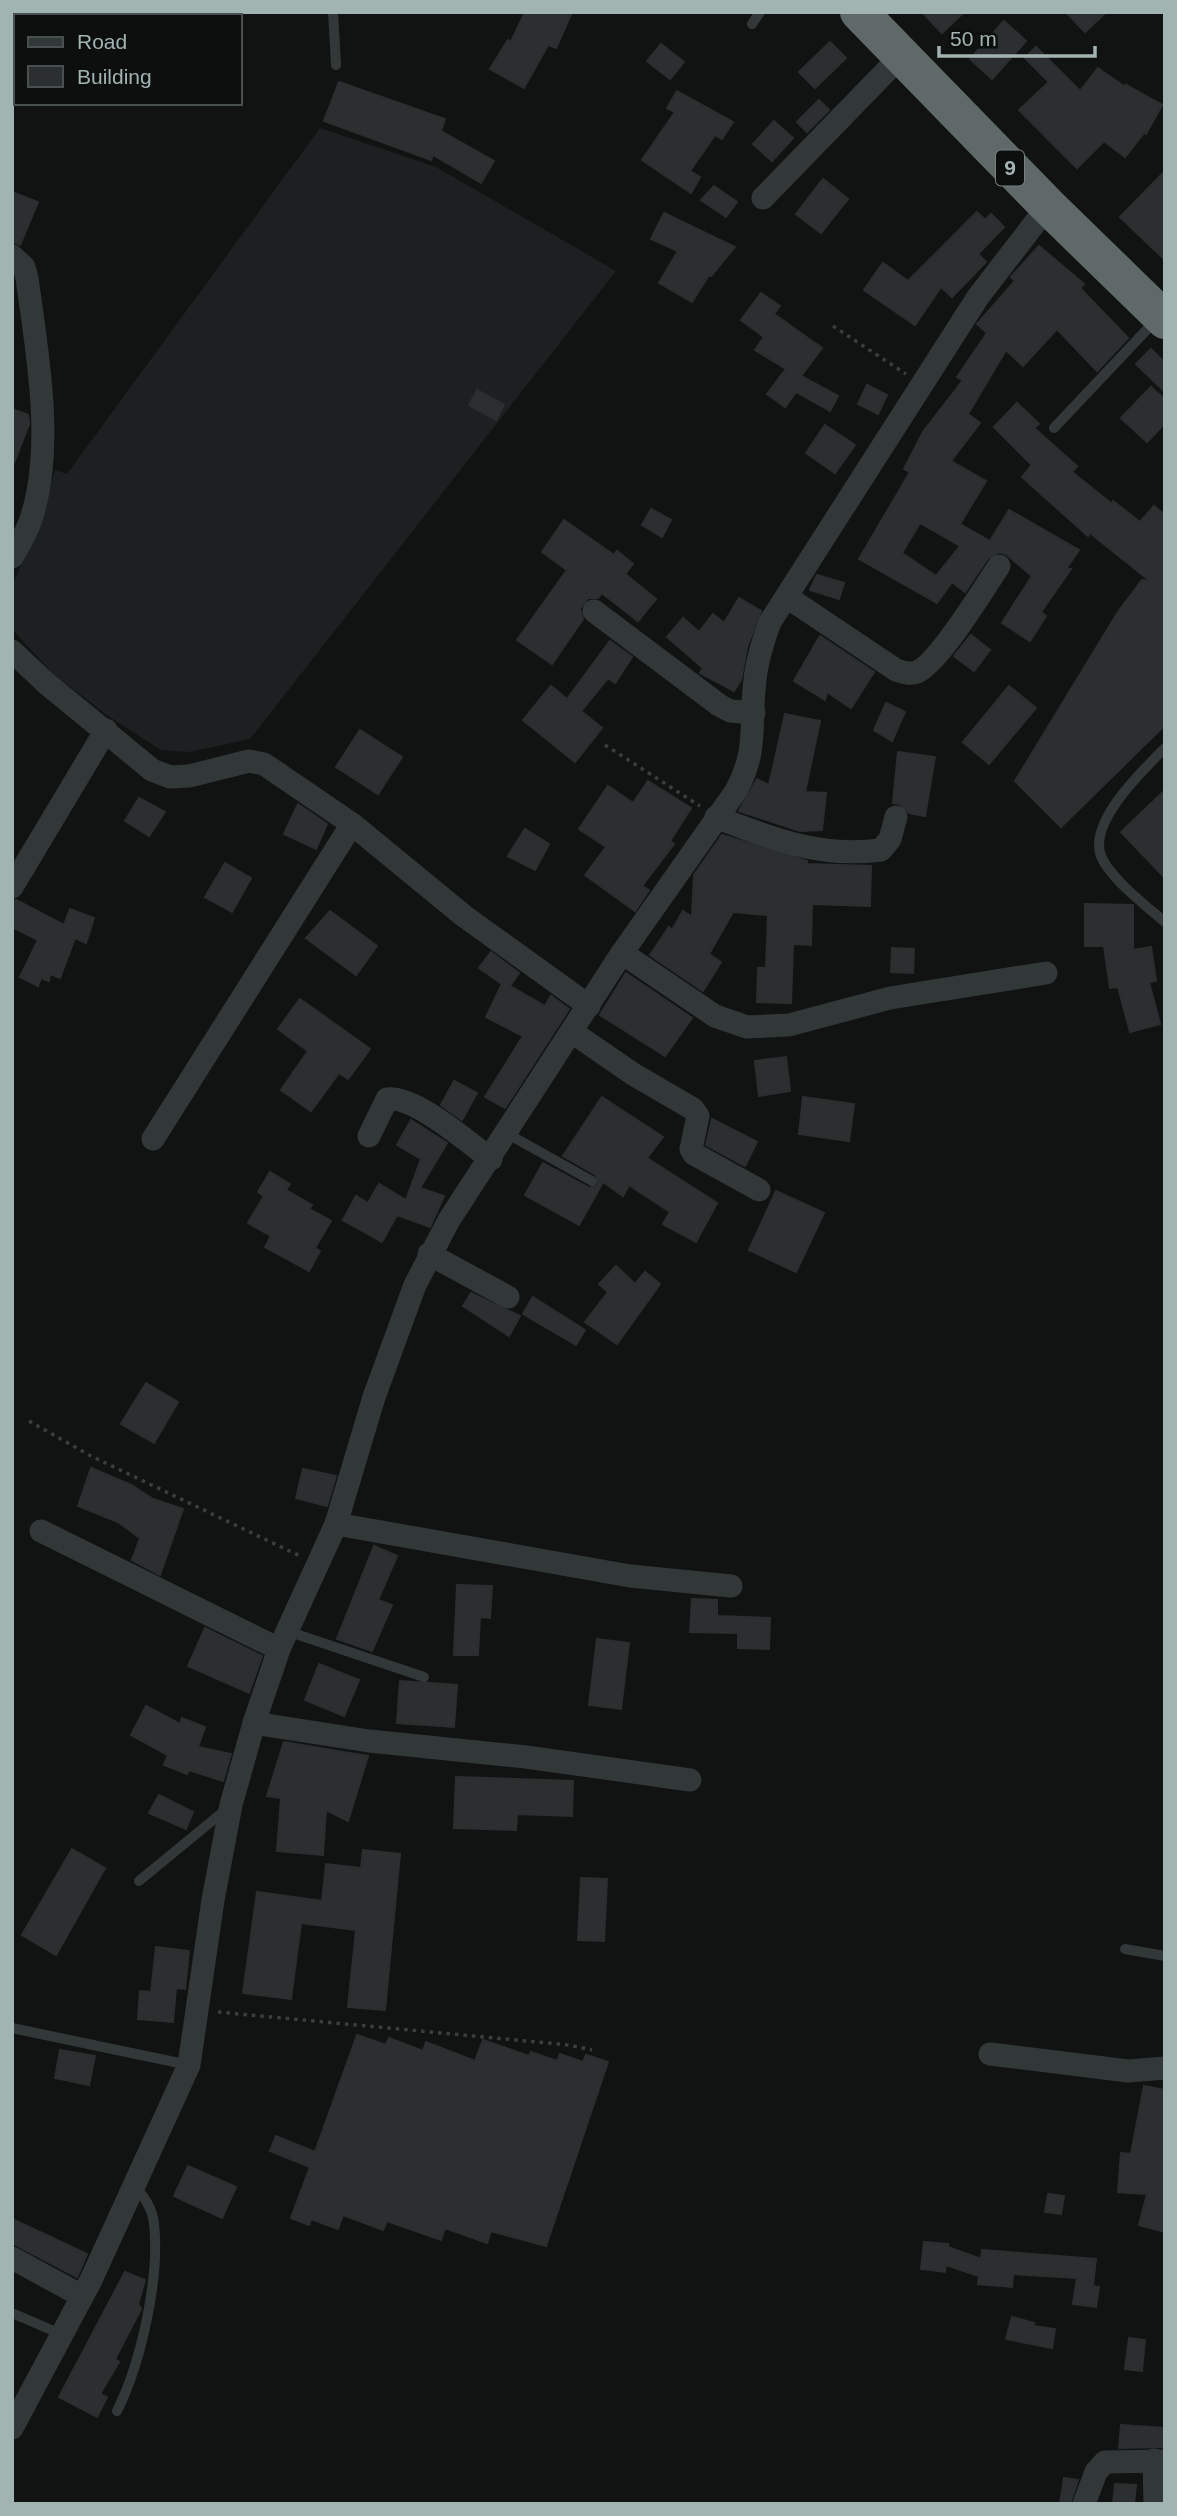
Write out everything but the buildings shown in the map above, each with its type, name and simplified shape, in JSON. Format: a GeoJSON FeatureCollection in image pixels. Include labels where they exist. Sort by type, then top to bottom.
{"type":"FeatureCollection","features":[{"type":"Feature","properties":{"kind":"highway","name":"9"},"geometry":{"type":"LineString","coordinates":[[859,12],[1048,206],[1162,318]]}},
{"type":"Feature","properties":{"kind":"street"},"geometry":{"type":"LineString","coordinates":[[763,198],[901,56]]}},
{"type":"Feature","properties":{"kind":"street"},"geometry":{"type":"LineString","coordinates":[[12,2428],[63,2335],[135,2186],[189,2065],[199,2008],[204,1952],[231,1805],[254,1723],[283,1640],[337,1524],[374,1397],[429,1254],[622,953],[736,791],[748,768],[753,747],[754,682],[761,647],[770,622],[978,297],[1048,206]]}},
{"type":"Feature","properties":{"kind":"street"},"geometry":{"type":"LineString","coordinates":[[12,256],[24,267],[27,278],[38,360],[42,429],[40,481],[31,520],[12,558]]}},
{"type":"Feature","properties":{"kind":"street"},"geometry":{"type":"LineString","coordinates":[[787,597],[896,670],[908,674],[919,671],[928,664],[999,566]]}},
{"type":"Feature","properties":{"kind":"street"},"geometry":{"type":"LineString","coordinates":[[594,611],[719,705],[730,711],[754,713]]}},
{"type":"Feature","properties":{"kind":"street"},"geometry":{"type":"LineString","coordinates":[[12,651],[46,683],[152,770],[170,776],[207,774],[249,761],[264,764],[352,824],[464,916],[589,1006]]}},
{"type":"Feature","properties":{"kind":"street"},"geometry":{"type":"LineString","coordinates":[[12,887],[106,730]]}},
{"type":"Feature","properties":{"kind":"street"},"geometry":{"type":"LineString","coordinates":[[716,817],[773,840],[841,854],[881,850],[890,839],[896,817]]}},
{"type":"Feature","properties":{"kind":"street"},"geometry":{"type":"LineString","coordinates":[[153,1139],[352,824]]}},
{"type":"Feature","properties":{"kind":"street"},"geometry":{"type":"LineString","coordinates":[[622,953],[715,1016],[747,1027],[789,1025],[890,998],[1046,973]]}},
{"type":"Feature","properties":{"kind":"street"},"geometry":{"type":"LineString","coordinates":[[572,1032],[633,1074],[693,1109],[698,1116],[691,1149],[694,1154],[759,1190]]}},
{"type":"Feature","properties":{"kind":"street"},"geometry":{"type":"LineString","coordinates":[[369,1136],[387,1099],[397,1098],[423,1111],[491,1159]]}},
{"type":"Feature","properties":{"kind":"street"},"geometry":{"type":"LineString","coordinates":[[429,1254],[508,1297]]}},
{"type":"Feature","properties":{"kind":"street"},"geometry":{"type":"LineString","coordinates":[[337,1524],[630,1576],[731,1586]]}},
{"type":"Feature","properties":{"kind":"street"},"geometry":{"type":"LineString","coordinates":[[41,1531],[283,1640]]}},
{"type":"Feature","properties":{"kind":"street"},"geometry":{"type":"LineString","coordinates":[[254,1723],[369,1741],[526,1756],[690,1780]]}},
{"type":"Feature","properties":{"kind":"street"},"geometry":{"type":"LineString","coordinates":[[990,2054],[1128,2071],[1165,2068]]}},
{"type":"Feature","properties":{"kind":"street"},"geometry":{"type":"LineString","coordinates":[[12,2258],[82,2296]]}},
{"type":"Feature","properties":{"kind":"street"},"geometry":{"type":"LineString","coordinates":[[1084,2504],[1096,2472],[1104,2462],[1160,2460],[1155,2504]]}},
{"type":"Feature","properties":{"kind":"lane"},"geometry":{"type":"LineString","coordinates":[[333,12],[338,47],[336,65]]}},
{"type":"Feature","properties":{"kind":"lane"},"geometry":{"type":"LineString","coordinates":[[752,24],[760,12]]}},
{"type":"Feature","properties":{"kind":"lane"},"geometry":{"type":"LineString","coordinates":[[1054,428],[1162,318]]}},
{"type":"Feature","properties":{"kind":"lane"},"geometry":{"type":"LineString","coordinates":[[1165,748],[1122,794],[1098,838],[1100,854],[1107,866],[1165,922]]}},
{"type":"Feature","properties":{"kind":"lane"},"geometry":{"type":"LineString","coordinates":[[508,1134],[592,1181]]}},
{"type":"Feature","properties":{"kind":"lane"},"geometry":{"type":"LineString","coordinates":[[283,1640],[424,1676]]}},
{"type":"Feature","properties":{"kind":"lane"},"geometry":{"type":"LineString","coordinates":[[139,1881],[231,1805]]}},
{"type":"Feature","properties":{"kind":"lane"},"geometry":{"type":"LineString","coordinates":[[1125,1949],[1165,1956]]}},
{"type":"Feature","properties":{"kind":"lane"},"geometry":{"type":"LineString","coordinates":[[12,2028],[189,2065]]}},
{"type":"Feature","properties":{"kind":"lane"},"geometry":{"type":"LineString","coordinates":[[117,2411],[128,2389],[143,2341],[152,2274],[154,2225],[145,2198],[135,2186]]}},
{"type":"Feature","properties":{"kind":"lane"},"geometry":{"type":"LineString","coordinates":[[12,2313],[63,2335]]}},
{"type":"Feature","properties":{"kind":"path"},"geometry":{"type":"LineString","coordinates":[[833,326],[922,385]]}},
{"type":"Feature","properties":{"kind":"path"},"geometry":{"type":"LineString","coordinates":[[605,745],[716,817]]}},
{"type":"Feature","properties":{"kind":"path"},"geometry":{"type":"LineString","coordinates":[[29,1422],[209,1515],[318,1564]]}},
{"type":"Feature","properties":{"kind":"path"},"geometry":{"type":"LineString","coordinates":[[199,2008],[230,2014],[332,2021],[592,2050]]}},
{"type":"Feature","properties":{"kind":"shaded area"},"geometry":{"type":"Polygon","coordinates":[[[320,128],[436,167],[616,271],[250,739],[189,752],[161,750],[111,718],[52,673],[12,629],[12,586],[40,519],[55,470],[67,474],[320,128]]]}}]}
